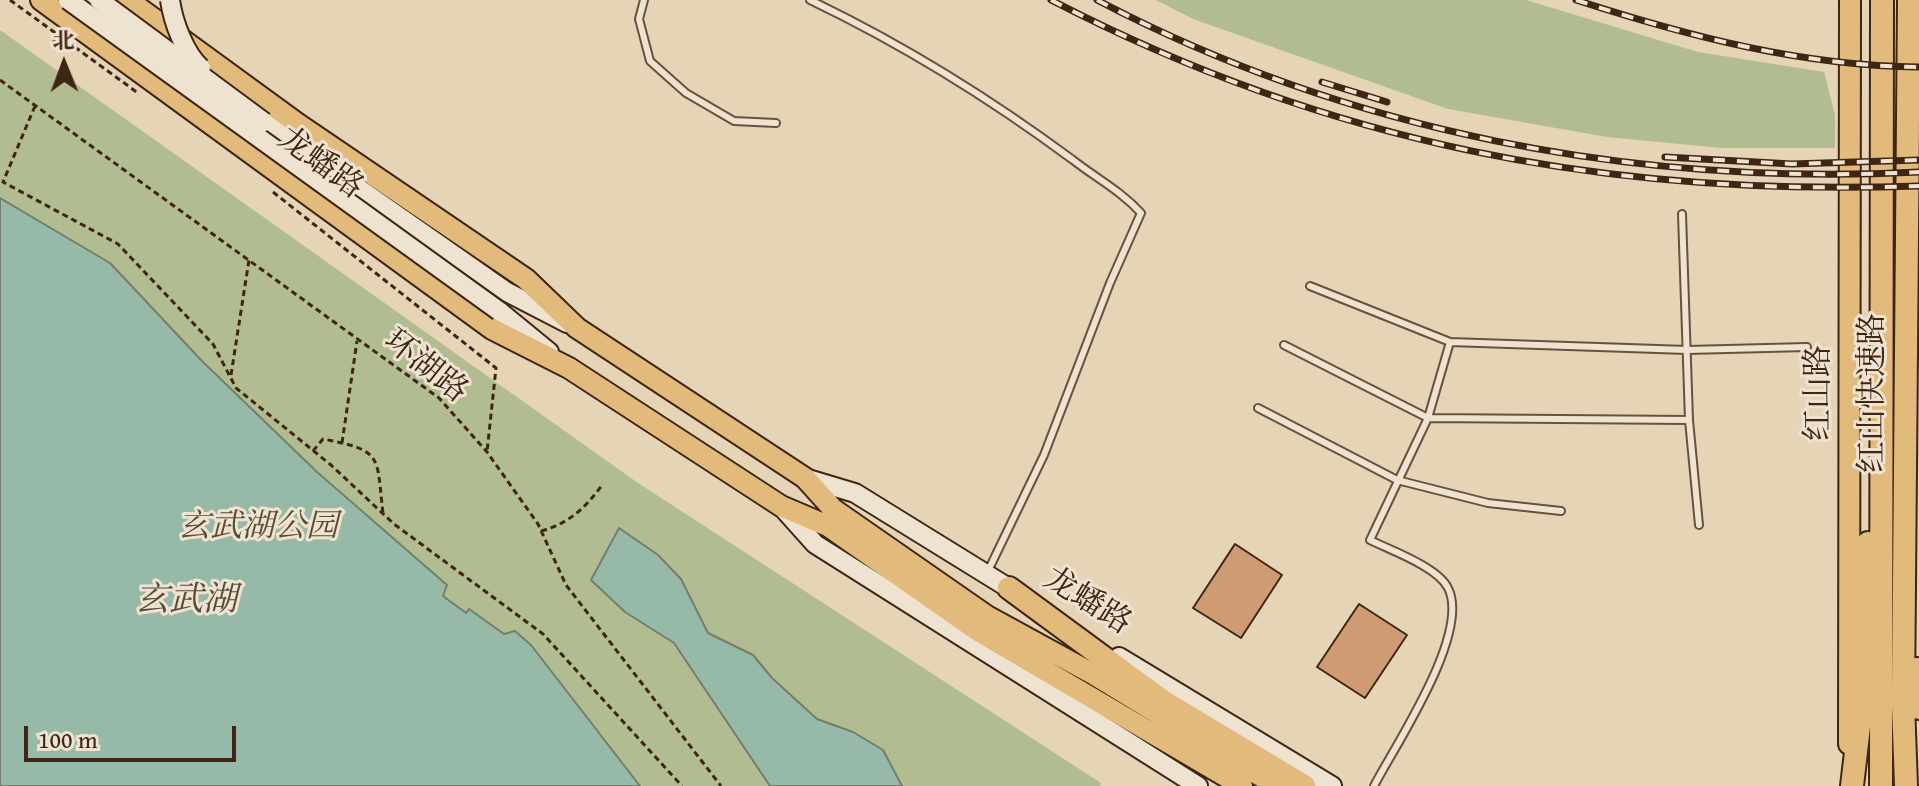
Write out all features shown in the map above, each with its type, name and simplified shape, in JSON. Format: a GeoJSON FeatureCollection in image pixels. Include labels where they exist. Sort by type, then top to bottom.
{"type":"FeatureCollection","features":[{"type":"Feature","properties":{"kind":"highway","name":"红山快速路"},"geometry":{"type":"LineString","coordinates":[[1881,786],[1879,450],[1882,0]]}},
{"type":"Feature","properties":{"kind":"highway","name":"红山快速路"},"geometry":{"type":"LineString","coordinates":[[1906,786],[1911,705],[1906,455],[1909,0]]}},
{"type":"Feature","properties":{"kind":"highway"},"geometry":{"type":"LineString","coordinates":[[1850,786],[1862,701],[1864,580],[1879,450]]}},
{"type":"Feature","properties":{"kind":"highway"},"geometry":{"type":"LineString","coordinates":[[1009,588],[1164,702],[1304,786]]}},
{"type":"Feature","properties":{"kind":"main road","name":"龙蟠路"},"geometry":{"type":"LineString","coordinates":[[41,0],[492,329],[569,368]]}},
{"type":"Feature","properties":{"kind":"main road","name":"龙蟠路"},"geometry":{"type":"LineString","coordinates":[[68,0],[499,311],[569,368],[781,506],[815,544],[1198,786]]}},
{"type":"Feature","properties":{"kind":"main road","name":"龙蟠路"},"geometry":{"type":"LineString","coordinates":[[99,0],[264,122],[507,292],[577,328],[805,478],[855,493],[1332,786]]}},
{"type":"Feature","properties":{"kind":"main road","name":"龙蟠路"},"geometry":{"type":"LineString","coordinates":[[128,0],[298,124],[526,279],[577,328]]}},
{"type":"Feature","properties":{"kind":"main road"},"geometry":{"type":"LineString","coordinates":[[170,0],[194,62],[264,122]]}},
{"type":"Feature","properties":{"kind":"main road","name":"红山路"},"geometry":{"type":"LineString","coordinates":[[1850,0],[1850,786]]}},
{"type":"Feature","properties":{"kind":"main road","name":"龙蟠路"},"geometry":{"type":"LineString","coordinates":[[805,478],[831,518],[978,631],[1242,786]]}},
{"type":"Feature","properties":{"kind":"main road","name":"龙蟠路"},"geometry":{"type":"LineString","coordinates":[[781,506],[831,518],[987,616],[1093,674],[1277,786]]}},
{"type":"Feature","properties":{"kind":"lane"},"geometry":{"type":"LineString","coordinates":[[644,0],[639,19],[650,61],[686,93],[734,121],[776,123]]}},
{"type":"Feature","properties":{"kind":"lane"},"geometry":{"type":"LineString","coordinates":[[810,0],[916,58],[1030,128],[1123,194],[1141,213],[1032,484],[986,574]]}},
{"type":"Feature","properties":{"kind":"lane"},"geometry":{"type":"LineString","coordinates":[[1682,214],[1689,420],[1699,525]]}},
{"type":"Feature","properties":{"kind":"lane"},"geometry":{"type":"LineString","coordinates":[[1310,286],[1450,342],[1687,350],[1807,347]]}},
{"type":"Feature","properties":{"kind":"lane"},"geometry":{"type":"LineString","coordinates":[[1374,786],[1432,676],[1453,617],[1448,587],[1422,565],[1370,540],[1428,418],[1450,342]]}},
{"type":"Feature","properties":{"kind":"lane"},"geometry":{"type":"LineString","coordinates":[[1284,345],[1428,418],[1689,420]]}},
{"type":"Feature","properties":{"kind":"lane"},"geometry":{"type":"LineString","coordinates":[[1258,408],[1397,480],[1488,503],[1561,511]]}},
{"type":"Feature","properties":{"kind":"path"},"geometry":{"type":"LineString","coordinates":[[10,0],[150,101]]}},
{"type":"Feature","properties":{"kind":"path","name":"环湖路"},"geometry":{"type":"LineString","coordinates":[[0,80],[439,398],[487,452],[541,531],[566,585],[721,786]]}},
{"type":"Feature","properties":{"kind":"path"},"geometry":{"type":"LineString","coordinates":[[35,106],[3,182],[118,244],[213,344],[236,388],[383,513],[543,634],[682,786]]}},
{"type":"Feature","properties":{"kind":"path"},"geometry":{"type":"LineString","coordinates":[[263,184],[496,368],[487,452]]}},
{"type":"Feature","properties":{"kind":"path"},"geometry":{"type":"LineString","coordinates":[[231,378],[249,260]]}},
{"type":"Feature","properties":{"kind":"path"},"geometry":{"type":"LineString","coordinates":[[342,443],[357,341]]}},
{"type":"Feature","properties":{"kind":"path"},"geometry":{"type":"LineString","coordinates":[[313,451],[323,439],[364,447],[377,461],[383,513]]}},
{"type":"Feature","properties":{"kind":"path"},"geometry":{"type":"LineString","coordinates":[[541,531],[562,525],[585,508],[603,484]]}},
{"type":"Feature","properties":{"kind":"green space"},"geometry":{"type":"Polygon","coordinates":[[[1156,0],[1526,0],[1698,52],[1824,72],[1835,115],[1835,148],[1721,148],[1607,137],[1448,109],[1193,19],[1156,0]]]}},
{"type":"Feature","properties":{"kind":"green space","name":"玄武湖公园"},"geometry":{"type":"Polygon","coordinates":[[[0,30],[638,483],[1101,783],[1100,786],[0,786],[0,30]]]}},
{"type":"Feature","properties":{"kind":"water","name":"玄武湖"},"geometry":{"type":"Polygon","coordinates":[[[0,198],[110,263],[202,361],[317,472],[447,585],[443,596],[466,613],[469,609],[504,634],[515,631],[531,645],[640,786],[0,786],[0,198]]]}},
{"type":"Feature","properties":{"kind":"water"},"geometry":{"type":"Polygon","coordinates":[[[619,528],[658,555],[681,579],[708,633],[753,655],[772,678],[817,719],[853,732],[883,750],[902,786],[770,786],[674,643],[625,612],[591,580],[619,528]]]}},
{"type":"Feature","properties":{"kind":"building"},"geometry":{"type":"Polygon","coordinates":[[[1235,544],[1282,575],[1241,638],[1193,608],[1235,544]]]}},
{"type":"Feature","properties":{"kind":"building"},"geometry":{"type":"Polygon","coordinates":[[[1359,604],[1407,635],[1365,698],[1317,667],[1359,604]]]}},
{"type":"Feature","properties":{"kind":"railway"},"geometry":{"type":"LineString","coordinates":[[1051,0],[1155,50],[1260,91],[1366,125],[1472,151],[1581,170],[1691,182],[1804,187],[1919,186]]}},
{"type":"Feature","properties":{"kind":"railway"},"geometry":{"type":"LineString","coordinates":[[1097,0],[1193,46],[1292,85],[1393,117],[1496,141],[1601,159],[1706,170],[1813,174],[1919,172]]}},
{"type":"Feature","properties":{"kind":"railway"},"geometry":{"type":"LineString","coordinates":[[1576,0],[1660,26],[1745,47],[1832,61],[1919,67]]}},
{"type":"Feature","properties":{"kind":"railway"},"geometry":{"type":"LineString","coordinates":[[1322,82],[1387,102]]}},
{"type":"Feature","properties":{"kind":"railway"},"geometry":{"type":"LineString","coordinates":[[1665,157],[1792,164],[1919,160]]}}]}
